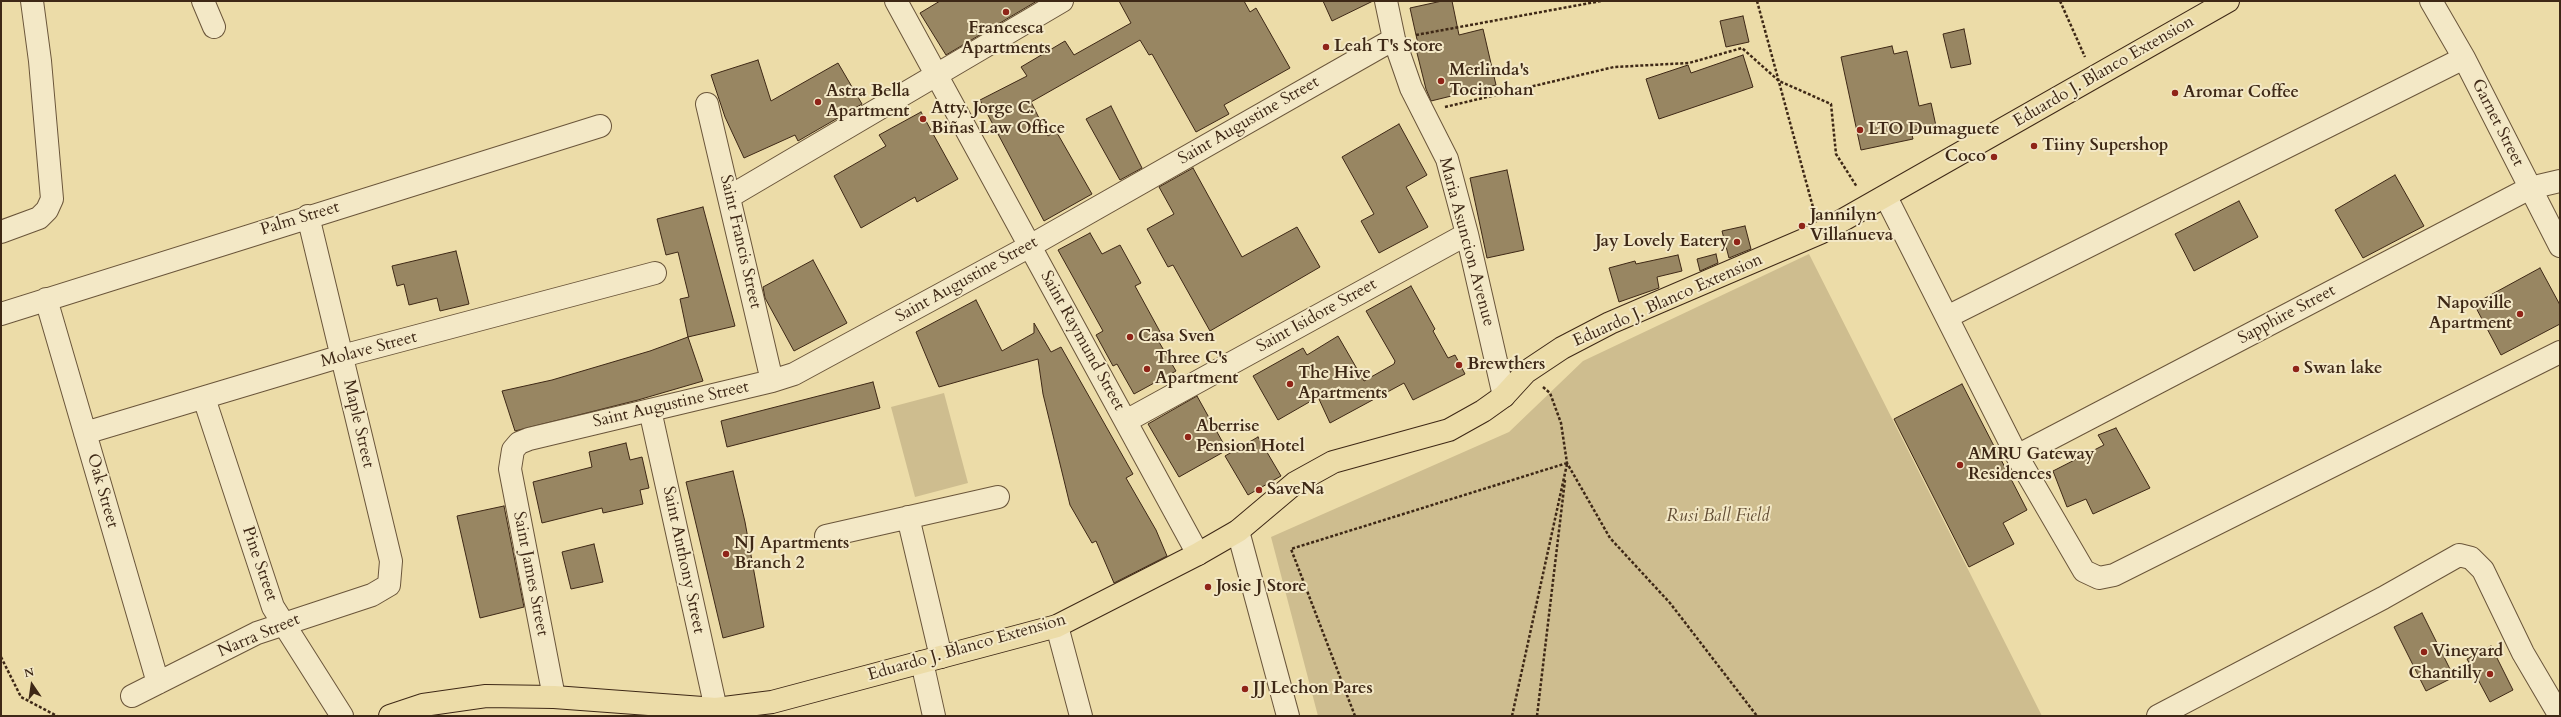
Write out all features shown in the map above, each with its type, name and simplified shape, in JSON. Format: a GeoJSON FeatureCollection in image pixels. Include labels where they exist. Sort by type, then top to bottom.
{"type":"FeatureCollection","features":[{"type":"Feature","properties":{"kind":"main road","name":"Eduardo J. Blanco Extension"},"geometry":{"type":"LineString","coordinates":[[390,716],[423,705],[486,696],[554,697],[716,709],[772,702],[1057,626],[1198,554],[1238,531],[1295,483],[1333,462],[1449,430],[1483,411],[1504,396],[1526,372],[1562,348],[1610,323],[1820,233],[2228,1]]}},
{"type":"Feature","properties":{"kind":"street"},"geometry":{"type":"LineString","coordinates":[[1,232],[39,218],[47,210],[52,200],[40,61],[32,1]]}},
{"type":"Feature","properties":{"kind":"street"},"geometry":{"type":"LineString","coordinates":[[203,1],[214,27]]}},
{"type":"Feature","properties":{"kind":"street","name":"Saint Raymund Street"},"geometry":{"type":"LineString","coordinates":[[896,1],[1198,554]]}},
{"type":"Feature","properties":{"kind":"street"},"geometry":{"type":"LineString","coordinates":[[729,197],[1062,1]]}},
{"type":"Feature","properties":{"kind":"street","name":"Garnet Street"},"geometry":{"type":"LineString","coordinates":[[2431,1],[2464,58],[2560,246]]}},
{"type":"Feature","properties":{"kind":"street","name":"Maria Asuncion Avenue"},"geometry":{"type":"LineString","coordinates":[[1391,2],[1394,39],[1411,88],[1447,159],[1467,234],[1504,396]]}},
{"type":"Feature","properties":{"kind":"street","name":"Saint Augustine Street"},"geometry":{"type":"LineString","coordinates":[[513,450],[519,443],[529,439],[772,381],[813,364],[1030,246],[1394,39]]}},
{"type":"Feature","properties":{"kind":"street"},"geometry":{"type":"LineString","coordinates":[[1947,318],[2464,58]]}},
{"type":"Feature","properties":{"kind":"street","name":"Saint Francis Street"},"geometry":{"type":"LineString","coordinates":[[707,104],[772,381]]}},
{"type":"Feature","properties":{"kind":"street","name":"Palm Street"},"geometry":{"type":"LineString","coordinates":[[1,314],[308,216],[600,126]]}},
{"type":"Feature","properties":{"kind":"street","name":"Sapphire Street"},"geometry":{"type":"LineString","coordinates":[[2017,456],[2530,188],[2560,181]]}},
{"type":"Feature","properties":{"kind":"street"},"geometry":{"type":"LineString","coordinates":[[1878,201],[1947,318],[2017,456],[2084,571],[2099,578],[2114,575],[2560,352]]}},
{"type":"Feature","properties":{"kind":"street","name":"Maple Street"},"geometry":{"type":"LineString","coordinates":[[308,216],[391,561],[389,585]]}},
{"type":"Feature","properties":{"kind":"street","name":"Saint Isidore Street"},"geometry":{"type":"LineString","coordinates":[[1126,421],[1467,234]]}},
{"type":"Feature","properties":{"kind":"street","name":"Molave Street"},"geometry":{"type":"LineString","coordinates":[[85,433],[342,356],[655,273]]}},
{"type":"Feature","properties":{"kind":"street","name":"Oak Street"},"geometry":{"type":"LineString","coordinates":[[46,299],[158,683]]}},
{"type":"Feature","properties":{"kind":"street","name":"Pine Street"},"geometry":{"type":"LineString","coordinates":[[204,398],[266,588],[282,624],[342,716]]}},
{"type":"Feature","properties":{"kind":"street","name":"Saint Anthony Street"},"geometry":{"type":"LineString","coordinates":[[650,410],[716,709]]}},
{"type":"Feature","properties":{"kind":"street","name":"Saint James Street"},"geometry":{"type":"LineString","coordinates":[[513,450],[510,469],[554,697]]}},
{"type":"Feature","properties":{"kind":"street"},"geometry":{"type":"LineString","coordinates":[[826,536],[998,497]]}},
{"type":"Feature","properties":{"kind":"street"},"geometry":{"type":"LineString","coordinates":[[908,517],[932,659],[934,716]]}},
{"type":"Feature","properties":{"kind":"street"},"geometry":{"type":"LineString","coordinates":[[1238,531],[1288,716]]}},
{"type":"Feature","properties":{"kind":"street"},"geometry":{"type":"LineString","coordinates":[[2158,716],[2382,598],[2459,555],[2471,558],[2483,570],[2554,712]]}},
{"type":"Feature","properties":{"kind":"street","name":"Narra Street"},"geometry":{"type":"LineString","coordinates":[[132,696],[257,633],[372,595],[389,585]]}},
{"type":"Feature","properties":{"kind":"street"},"geometry":{"type":"LineString","coordinates":[[1057,626],[1081,716]]}},
{"type":"Feature","properties":{"kind":"path"},"geometry":{"type":"LineString","coordinates":[[1394,39],[1601,1]]}},
{"type":"Feature","properties":{"kind":"path"},"geometry":{"type":"LineString","coordinates":[[1757,1],[1820,233]]}},
{"type":"Feature","properties":{"kind":"path"},"geometry":{"type":"LineString","coordinates":[[2060,1],[2075,38],[2095,77]]}},
{"type":"Feature","properties":{"kind":"path"},"geometry":{"type":"LineString","coordinates":[[1423,112],[1614,67],[1689,63],[1742,48],[1779,81],[1831,104],[1836,154],[1878,201]]}},
{"type":"Feature","properties":{"kind":"path"},"geometry":{"type":"LineString","coordinates":[[1526,372],[1550,393],[1561,423],[1567,463],[1537,716]]}},
{"type":"Feature","properties":{"kind":"path"},"geometry":{"type":"LineString","coordinates":[[1355,716],[1291,549],[1567,463]]}},
{"type":"Feature","properties":{"kind":"path"},"geometry":{"type":"LineString","coordinates":[[1512,716],[1567,463]]}},
{"type":"Feature","properties":{"kind":"path"},"geometry":{"type":"LineString","coordinates":[[1567,463],[1610,538],[1670,603],[1758,716]]}},
{"type":"Feature","properties":{"kind":"path"},"geometry":{"type":"LineString","coordinates":[[1,657],[21,697],[57,716]]}},
{"type":"Feature","properties":{"kind":"green space","name":"Rusi Ball Field"},"geometry":{"type":"Polygon","coordinates":[[[1809,254],[2042,716],[1318,716],[1271,537],[1509,432],[1583,361],[1809,254]]]}},
{"type":"Feature","properties":{"kind":"green space"},"geometry":{"type":"Polygon","coordinates":[[[944,393],[968,483],[915,497],[891,407],[944,393]]]}},
{"type":"Feature","properties":{"kind":"building"},"geometry":{"type":"Polygon","coordinates":[[[940,1],[1037,1],[946,55],[920,13],[940,1]]]}},
{"type":"Feature","properties":{"kind":"building"},"geometry":{"type":"Polygon","coordinates":[[[1119,1],[1244,1],[1250,12],[1256,8],[1290,68],[1224,105],[1229,114],[1196,132],[1152,54],[1149,55],[1140,40],[1031,102],[1048,136],[1056,131],[1092,194],[1044,221],[980,100],[1027,76],[1021,67],[1065,41],[1074,55],[1131,23],[1119,1]]]}},
{"type":"Feature","properties":{"kind":"building"},"geometry":{"type":"Polygon","coordinates":[[[1323,1],[1373,1],[1332,21],[1323,1]]]}},
{"type":"Feature","properties":{"kind":"building"},"geometry":{"type":"Polygon","coordinates":[[[1442,1],[1452,1],[1459,35],[1483,29],[1496,85],[1431,101],[1426,89],[1415,45],[1418,44],[1410,8],[1442,1]]]}},
{"type":"Feature","properties":{"kind":"building"},"geometry":{"type":"Polygon","coordinates":[[[1743,16],[1749,42],[1726,47],[1720,21],[1743,16]]]}},
{"type":"Feature","properties":{"kind":"building"},"geometry":{"type":"Polygon","coordinates":[[[1964,29],[1971,64],[1951,68],[1943,34],[1964,29]]]}},
{"type":"Feature","properties":{"kind":"building"},"geometry":{"type":"Polygon","coordinates":[[[1892,46],[1894,54],[1907,51],[1919,106],[1931,103],[1936,126],[1911,131],[1913,139],[1861,150],[1841,57],[1892,46]]]}},
{"type":"Feature","properties":{"kind":"building"},"geometry":{"type":"Polygon","coordinates":[[[1743,55],[1753,87],[1659,119],[1646,79],[1688,65],[1691,73],[1743,55]]]}},
{"type":"Feature","properties":{"kind":"building"},"geometry":{"type":"Polygon","coordinates":[[[758,60],[771,101],[838,63],[862,104],[798,141],[795,135],[744,158],[725,117],[711,75],[758,60]]]}},
{"type":"Feature","properties":{"kind":"building"},"geometry":{"type":"Polygon","coordinates":[[[1111,106],[1142,168],[1120,180],[1086,119],[1111,106]]]}},
{"type":"Feature","properties":{"kind":"building"},"geometry":{"type":"Polygon","coordinates":[[[921,112],[958,179],[917,202],[915,197],[861,228],[834,176],[886,146],[879,135],[921,112]]]}},
{"type":"Feature","properties":{"kind":"building"},"geometry":{"type":"Polygon","coordinates":[[[1399,124],[1427,175],[1406,187],[1428,227],[1379,253],[1361,221],[1374,214],[1342,157],[1399,124]]]}},
{"type":"Feature","properties":{"kind":"building"},"geometry":{"type":"Polygon","coordinates":[[[1193,168],[1242,257],[1297,227],[1320,267],[1210,331],[1173,265],[1168,267],[1147,229],[1174,214],[1159,187],[1193,168]]]}},
{"type":"Feature","properties":{"kind":"building"},"geometry":{"type":"Polygon","coordinates":[[[1507,170],[1524,250],[1487,258],[1470,178],[1507,170]]]}},
{"type":"Feature","properties":{"kind":"building"},"geometry":{"type":"Polygon","coordinates":[[[2395,175],[2424,226],[2363,258],[2335,210],[2395,175]]]}},
{"type":"Feature","properties":{"kind":"building"},"geometry":{"type":"Polygon","coordinates":[[[2239,201],[2258,237],[2194,271],[2175,234],[2239,201]]]}},
{"type":"Feature","properties":{"kind":"building"},"geometry":{"type":"Polygon","coordinates":[[[703,207],[735,326],[688,337],[680,299],[689,297],[678,252],[666,255],[657,219],[703,207]]]}},
{"type":"Feature","properties":{"kind":"building","name":"Jay Lovely Eatery"},"geometry":{"type":"Polygon","coordinates":[[[1745,226],[1751,249],[1729,258],[1722,231],[1745,226]]]}},
{"type":"Feature","properties":{"kind":"building"},"geometry":{"type":"Polygon","coordinates":[[[1090,233],[1102,254],[1120,245],[1141,283],[1135,286],[1164,339],[1159,342],[1176,371],[1134,394],[1117,364],[1113,366],[1096,335],[1103,331],[1058,250],[1090,233]]]}},
{"type":"Feature","properties":{"kind":"building"},"geometry":{"type":"Polygon","coordinates":[[[456,251],[469,304],[440,311],[437,298],[409,305],[404,284],[397,286],[392,266],[456,251]]]}},
{"type":"Feature","properties":{"kind":"building"},"geometry":{"type":"Polygon","coordinates":[[[1716,254],[1718,263],[1700,271],[1697,259],[1716,254]]]}},
{"type":"Feature","properties":{"kind":"building"},"geometry":{"type":"Polygon","coordinates":[[[1678,255],[1682,271],[1657,277],[1659,288],[1619,302],[1609,268],[1635,261],[1636,264],[1678,255]]]}},
{"type":"Feature","properties":{"kind":"building"},"geometry":{"type":"Polygon","coordinates":[[[813,260],[847,323],[794,351],[765,298],[763,287],[813,260]]]}},
{"type":"Feature","properties":{"kind":"building","name":"Napoville Apartment"},"geometry":{"type":"Polygon","coordinates":[[[2540,268],[2560,305],[2560,324],[2501,355],[2474,304],[2540,268]]]}},
{"type":"Feature","properties":{"kind":"building"},"geometry":{"type":"Polygon","coordinates":[[[1411,286],[1435,329],[1433,331],[1448,358],[1455,355],[1465,374],[1413,400],[1404,383],[1330,423],[1318,397],[1278,420],[1253,376],[1303,348],[1307,355],[1338,336],[1364,381],[1394,364],[1395,361],[1366,311],[1411,286]]]}},
{"type":"Feature","properties":{"kind":"building"},"geometry":{"type":"Polygon","coordinates":[[[976,300],[1002,351],[1034,333],[1034,323],[1051,352],[1061,347],[1133,474],[1126,478],[1156,530],[1167,556],[1114,583],[1096,541],[1092,543],[1070,505],[1043,394],[1038,359],[939,387],[916,332],[976,300]]]}},
{"type":"Feature","properties":{"kind":"building"},"geometry":{"type":"Polygon","coordinates":[[[688,337],[703,381],[638,400],[515,431],[502,391],[552,380],[650,351],[688,337]]]}},
{"type":"Feature","properties":{"kind":"building"},"geometry":{"type":"Polygon","coordinates":[[[873,382],[880,408],[727,447],[721,421],[873,382]]]}},
{"type":"Feature","properties":{"kind":"building","name":"AMRU Gateway Residences"},"geometry":{"type":"Polygon","coordinates":[[[1962,384],[2027,510],[2003,523],[2014,544],[1969,567],[1894,419],[1962,384]]]}},
{"type":"Feature","properties":{"kind":"building","name":"Aberrise Pension Hotel"},"geometry":{"type":"Polygon","coordinates":[[[1197,396],[1227,450],[1179,477],[1148,424],[1197,396]]]}},
{"type":"Feature","properties":{"kind":"building"},"geometry":{"type":"Polygon","coordinates":[[[2116,428],[2150,488],[2093,514],[2086,499],[2067,507],[2053,471],[2104,445],[2098,435],[2116,428]]]}},
{"type":"Feature","properties":{"kind":"building"},"geometry":{"type":"Polygon","coordinates":[[[1258,437],[1281,476],[1248,495],[1225,456],[1258,437]]]}},
{"type":"Feature","properties":{"kind":"building"},"geometry":{"type":"Polygon","coordinates":[[[626,443],[630,460],[642,457],[649,488],[640,490],[643,504],[603,513],[602,508],[542,523],[533,482],[592,467],[589,452],[626,443]]]}},
{"type":"Feature","properties":{"kind":"building"},"geometry":{"type":"Polygon","coordinates":[[[733,471],[745,522],[764,627],[723,638],[686,482],[733,471]]]}},
{"type":"Feature","properties":{"kind":"building"},"geometry":{"type":"Polygon","coordinates":[[[504,506],[524,607],[480,618],[457,516],[504,506]]]}},
{"type":"Feature","properties":{"kind":"building"},"geometry":{"type":"Polygon","coordinates":[[[594,544],[603,582],[571,589],[562,552],[594,544]]]}},
{"type":"Feature","properties":{"kind":"building","name":"Vineyard"},"geometry":{"type":"Polygon","coordinates":[[[2422,613],[2454,677],[2426,691],[2394,627],[2422,613]]]}},
{"type":"Feature","properties":{"kind":"building","name":"Chantilly"},"geometry":{"type":"Polygon","coordinates":[[[2491,646],[2513,690],[2490,702],[2467,659],[2491,646]]]}},
{"type":"Feature","properties":{"kind":"place","name":"Francesca Apartments"},"geometry":{"type":"Point","coordinates":[1006,12]}},
{"type":"Feature","properties":{"kind":"place","name":"Leah T's Store"},"geometry":{"type":"Point","coordinates":[1326,47]}},
{"type":"Feature","properties":{"kind":"place","name":"Merlinda's Tocinohan"},"geometry":{"type":"Point","coordinates":[1441,81]}},
{"type":"Feature","properties":{"kind":"place","name":"Aromar Coffee"},"geometry":{"type":"Point","coordinates":[2175,93]}},
{"type":"Feature","properties":{"kind":"place","name":"Astra Bella Apartment"},"geometry":{"type":"Point","coordinates":[818,102]}},
{"type":"Feature","properties":{"kind":"place","name":"Atty. Jorge C. Biñas Law Office"},"geometry":{"type":"Point","coordinates":[923,119]}},
{"type":"Feature","properties":{"kind":"place","name":"LTO Dumaguete"},"geometry":{"type":"Point","coordinates":[1860,130]}},
{"type":"Feature","properties":{"kind":"place","name":"Tiiny Supershop"},"geometry":{"type":"Point","coordinates":[2034,146]}},
{"type":"Feature","properties":{"kind":"place","name":"Coco"},"geometry":{"type":"Point","coordinates":[1994,157]}},
{"type":"Feature","properties":{"kind":"place","name":"Jannilyn Villanueva"},"geometry":{"type":"Point","coordinates":[1802,226]}},
{"type":"Feature","properties":{"kind":"place","name":"Jay Lovely Eatery"},"geometry":{"type":"Point","coordinates":[1737,242]}},
{"type":"Feature","properties":{"kind":"place","name":"Napoville Apartment"},"geometry":{"type":"Point","coordinates":[2520,314]}},
{"type":"Feature","properties":{"kind":"place","name":"Casa Sven"},"geometry":{"type":"Point","coordinates":[1130,337]}},
{"type":"Feature","properties":{"kind":"place","name":"Brewthers"},"geometry":{"type":"Point","coordinates":[1459,365]}},
{"type":"Feature","properties":{"kind":"place","name":"Three C's Apartment"},"geometry":{"type":"Point","coordinates":[1147,369]}},
{"type":"Feature","properties":{"kind":"place","name":"Swan lake"},"geometry":{"type":"Point","coordinates":[2296,369]}},
{"type":"Feature","properties":{"kind":"place","name":"The Hive Apartments"},"geometry":{"type":"Point","coordinates":[1290,384]}},
{"type":"Feature","properties":{"kind":"place","name":"Aberrise Pension Hotel"},"geometry":{"type":"Point","coordinates":[1188,437]}},
{"type":"Feature","properties":{"kind":"place","name":"AMRU Gateway Residences"},"geometry":{"type":"Point","coordinates":[1960,465]}},
{"type":"Feature","properties":{"kind":"place","name":"SaveNa"},"geometry":{"type":"Point","coordinates":[1259,490]}},
{"type":"Feature","properties":{"kind":"place","name":"NJ Apartments Branch 2"},"geometry":{"type":"Point","coordinates":[726,554]}},
{"type":"Feature","properties":{"kind":"place","name":"Josie J Store"},"geometry":{"type":"Point","coordinates":[1208,587]}},
{"type":"Feature","properties":{"kind":"place","name":"Vineyard"},"geometry":{"type":"Point","coordinates":[2424,652]}},
{"type":"Feature","properties":{"kind":"place","name":"Chantilly"},"geometry":{"type":"Point","coordinates":[2490,674]}},
{"type":"Feature","properties":{"kind":"place","name":"JJ Lechon Pares"},"geometry":{"type":"Point","coordinates":[1245,689]}}]}
